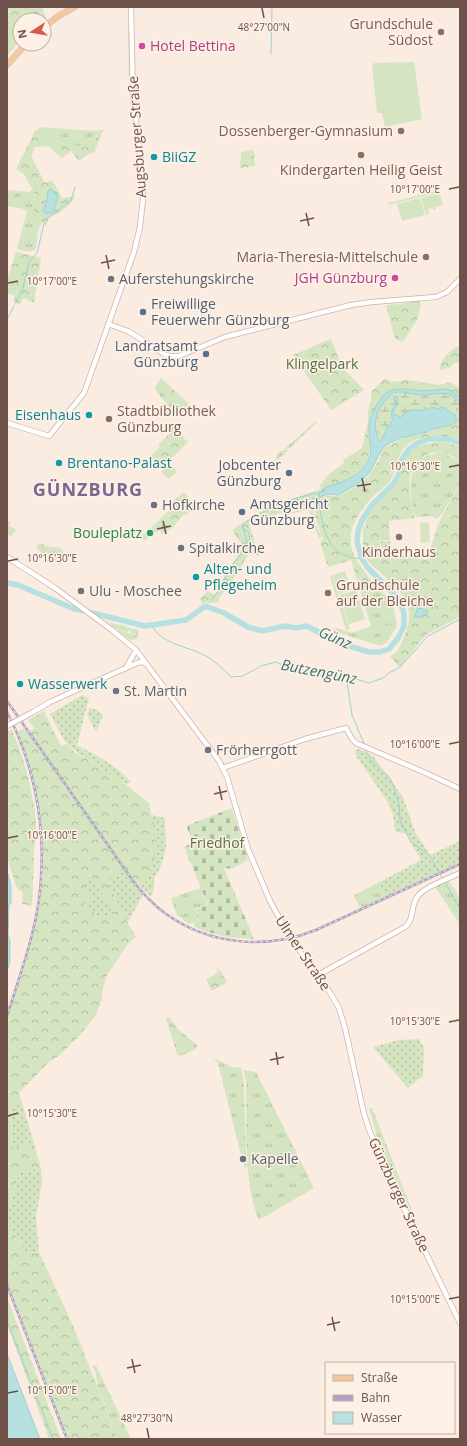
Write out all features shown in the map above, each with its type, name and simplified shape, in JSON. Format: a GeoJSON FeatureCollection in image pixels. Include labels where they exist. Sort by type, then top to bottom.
{"type":"FeatureCollection","features":[{"type":"Feature","properties":{"kind":"main road"},"geometry":{"type":"LineString","coordinates":[[52,22],[60,15],[75,7]]}},
{"type":"Feature","properties":{"kind":"main road","name":"Augsburger Straße"},"geometry":{"type":"LineString","coordinates":[[7,423],[48,436],[82,397],[138,236],[143,203],[141,159],[133,99],[131,7]]}},
{"type":"Feature","properties":{"kind":"main road"},"geometry":{"type":"LineString","coordinates":[[7,65],[19,52]]}},
{"type":"Feature","properties":{"kind":"main road"},"geometry":{"type":"LineString","coordinates":[[108,324],[128,331],[165,354],[170,356],[179,356],[224,337],[351,305],[429,298],[442,295],[460,279]]}},
{"type":"Feature","properties":{"kind":"main road","name":"Ulmer Straße"},"geometry":{"type":"LineString","coordinates":[[7,558],[29,570],[58,590],[112,630],[136,650],[214,752],[223,768],[229,784],[248,849],[263,887],[291,939],[329,991],[338,1008],[345,1028],[353,1062]]}},
{"type":"Feature","properties":{"kind":"main road"},"geometry":{"type":"LineString","coordinates":[[126,668],[136,650]]}},
{"type":"Feature","properties":{"kind":"main road"},"geometry":{"type":"LineString","coordinates":[[7,726],[50,702],[104,677],[139,662],[148,665]]}},
{"type":"Feature","properties":{"kind":"main road"},"geometry":{"type":"LineString","coordinates":[[223,768],[305,739],[346,728],[352,739],[368,748],[460,789]]}},
{"type":"Feature","properties":{"kind":"main road"},"geometry":{"type":"LineString","coordinates":[[318,975],[405,927],[411,920],[414,901],[418,895],[460,873]]}},
{"type":"Feature","properties":{"kind":"main road","name":"Günzburger Straße"},"geometry":{"type":"LineString","coordinates":[[353,1062],[364,1114],[375,1145],[460,1323]]}},
{"type":"Feature","properties":{"kind":"green space"},"geometry":{"type":"Polygon","coordinates":[[[7,7],[42,7],[44,12],[12,12],[12,50],[7,56],[7,7]]]}},
{"type":"Feature","properties":{"kind":"green space"},"geometry":{"type":"Polygon","coordinates":[[[128,28],[131,64],[129,81],[128,28]]]}},
{"type":"Feature","properties":{"kind":"green space"},"geometry":{"type":"Polygon","coordinates":[[[414,62],[422,119],[385,127],[382,113],[377,113],[372,66],[374,63],[414,62]]]}},
{"type":"Feature","properties":{"kind":"green space"},"geometry":{"type":"Polygon","coordinates":[[[39,127],[96,131],[97,135],[86,147],[46,140],[38,130],[39,127]]]}},
{"type":"Feature","properties":{"kind":"green space"},"geometry":{"type":"Polygon","coordinates":[[[36,129],[45,135],[46,140],[69,142],[74,145],[86,147],[97,136],[96,131],[103,130],[94,153],[89,154],[79,161],[71,151],[62,158],[48,146],[35,147],[31,156],[45,183],[52,180],[62,198],[75,196],[73,200],[60,212],[49,218],[46,226],[33,210],[35,197],[33,190],[24,174],[16,169],[36,129]]]}},
{"type":"Feature","properties":{"kind":"green space"},"geometry":{"type":"Polygon","coordinates":[[[254,150],[255,166],[240,168],[241,152],[254,150]]]}},
{"type":"Feature","properties":{"kind":"green space"},"geometry":{"type":"Polygon","coordinates":[[[7,190],[29,192],[33,190],[35,197],[33,210],[43,221],[38,230],[36,248],[32,251],[28,252],[17,249],[27,212],[24,209],[7,206],[7,190]]]}},
{"type":"Feature","properties":{"kind":"green space"},"geometry":{"type":"Polygon","coordinates":[[[440,190],[440,192],[389,205],[388,203],[440,190]]]}},
{"type":"Feature","properties":{"kind":"green space"},"geometry":{"type":"Polygon","coordinates":[[[440,193],[443,205],[436,207],[436,210],[432,208],[428,209],[429,214],[426,215],[421,198],[440,193]]]}},
{"type":"Feature","properties":{"kind":"green space"},"geometry":{"type":"Polygon","coordinates":[[[420,198],[425,215],[402,221],[397,204],[420,198]]]}},
{"type":"Feature","properties":{"kind":"green space"},"geometry":{"type":"Polygon","coordinates":[[[16,252],[41,258],[34,303],[23,298],[20,305],[14,302],[14,295],[7,293],[7,280],[16,252]]]}},
{"type":"Feature","properties":{"kind":"green space"},"geometry":{"type":"Polygon","coordinates":[[[419,301],[421,304],[418,318],[403,342],[395,339],[386,305],[401,304],[419,301]]]}},
{"type":"Feature","properties":{"kind":"green space","name":"Klingelpark"},"geometry":{"type":"Polygon","coordinates":[[[331,339],[342,367],[364,390],[331,410],[293,355],[331,339]]]}},
{"type":"Feature","properties":{"kind":"green space"},"geometry":{"type":"Polygon","coordinates":[[[456,347],[460,347],[460,362],[454,363],[451,367],[440,370],[443,360],[456,347]]]}},
{"type":"Feature","properties":{"kind":"green space"},"geometry":{"type":"Polygon","coordinates":[[[161,378],[189,404],[175,414],[156,391],[155,387],[161,378]]]}},
{"type":"Feature","properties":{"kind":"green space"},"geometry":{"type":"Polygon","coordinates":[[[385,378],[392,382],[407,380],[439,385],[450,382],[460,389],[460,398],[452,391],[447,389],[423,391],[404,389],[391,390],[371,418],[369,425],[369,458],[363,468],[350,479],[326,487],[323,492],[334,496],[341,495],[355,488],[370,474],[380,457],[384,446],[390,445],[400,439],[456,423],[457,420],[455,410],[460,403],[460,439],[432,436],[413,441],[407,445],[399,457],[393,477],[370,499],[357,517],[351,531],[352,550],[359,564],[377,588],[370,589],[356,577],[351,560],[328,567],[320,542],[323,539],[315,517],[316,497],[312,503],[249,523],[259,556],[250,552],[229,586],[219,598],[219,602],[209,603],[211,600],[210,599],[203,605],[200,598],[208,591],[214,595],[216,593],[226,573],[241,550],[242,546],[232,530],[266,508],[321,489],[320,485],[329,474],[344,463],[343,460],[362,448],[368,421],[368,411],[372,391],[385,378]]]}},
{"type":"Feature","properties":{"kind":"green space"},"geometry":{"type":"Polygon","coordinates":[[[166,389],[173,389],[182,398],[177,404],[174,401],[175,399],[166,392],[166,389]]]}},
{"type":"Feature","properties":{"kind":"green space"},"geometry":{"type":"Polygon","coordinates":[[[403,392],[423,395],[446,393],[460,402],[455,410],[456,416],[443,407],[406,413],[401,417],[393,414],[393,409],[391,422],[384,431],[384,435],[380,443],[376,430],[379,410],[386,399],[392,394],[403,392]]]}},
{"type":"Feature","properties":{"kind":"green space"},"geometry":{"type":"Polygon","coordinates":[[[316,421],[317,422],[290,448],[283,450],[316,421]]]}},
{"type":"Feature","properties":{"kind":"green space"},"geometry":{"type":"Polygon","coordinates":[[[172,427],[188,442],[161,469],[157,464],[155,466],[148,459],[160,447],[158,445],[170,433],[169,431],[172,427]]]}},
{"type":"Feature","properties":{"kind":"green space"},"geometry":{"type":"Polygon","coordinates":[[[447,442],[460,447],[460,462],[446,453],[441,452],[427,455],[419,461],[413,468],[410,476],[410,495],[415,518],[389,521],[390,540],[378,541],[383,552],[427,560],[438,524],[460,484],[460,617],[427,634],[400,668],[390,656],[397,651],[400,646],[408,626],[409,616],[406,600],[380,572],[371,565],[366,558],[363,545],[363,526],[367,527],[365,523],[366,519],[375,504],[398,482],[407,455],[411,451],[422,445],[447,442]]]}},
{"type":"Feature","properties":{"kind":"green space"},"geometry":{"type":"Polygon","coordinates":[[[289,450],[272,464],[280,451],[289,450]]]}},
{"type":"Feature","properties":{"kind":"green space"},"geometry":{"type":"Polygon","coordinates":[[[440,452],[460,463],[460,483],[442,514],[436,519],[431,516],[416,517],[411,496],[411,479],[415,465],[419,460],[426,456],[440,452]]]}},
{"type":"Feature","properties":{"kind":"green space"},"geometry":{"type":"Polygon","coordinates":[[[169,463],[177,471],[169,479],[161,472],[169,463]]]}},
{"type":"Feature","properties":{"kind":"green space"},"geometry":{"type":"Polygon","coordinates":[[[184,492],[196,507],[186,515],[184,514],[172,528],[162,534],[159,530],[144,541],[140,538],[175,505],[172,502],[184,492]]]}},
{"type":"Feature","properties":{"kind":"green space"},"geometry":{"type":"Polygon","coordinates":[[[312,505],[315,523],[321,535],[321,538],[319,539],[309,509],[290,514],[312,505]]]}},
{"type":"Feature","properties":{"kind":"green space"},"geometry":{"type":"Polygon","coordinates":[[[7,520],[10,522],[9,525],[16,530],[11,537],[9,535],[7,536],[7,520]]]}},
{"type":"Feature","properties":{"kind":"green space"},"geometry":{"type":"Polygon","coordinates":[[[429,522],[430,542],[421,543],[420,523],[429,522]]]}},
{"type":"Feature","properties":{"kind":"green space"},"geometry":{"type":"Polygon","coordinates":[[[390,541],[392,552],[384,551],[379,542],[390,541]]]}},
{"type":"Feature","properties":{"kind":"green space"},"geometry":{"type":"Polygon","coordinates":[[[40,543],[49,547],[60,547],[64,556],[59,565],[45,553],[44,555],[37,549],[37,546],[40,543]]]}},
{"type":"Feature","properties":{"kind":"green space"},"geometry":{"type":"Polygon","coordinates":[[[345,571],[351,590],[339,594],[333,575],[345,571]]]}},
{"type":"Feature","properties":{"kind":"green space"},"geometry":{"type":"Polygon","coordinates":[[[332,575],[350,629],[346,630],[330,576],[332,575]]]}},
{"type":"Feature","properties":{"kind":"green space"},"geometry":{"type":"Polygon","coordinates":[[[356,578],[362,581],[370,590],[378,589],[387,597],[392,605],[397,626],[387,642],[381,646],[333,631],[336,628],[352,633],[371,626],[356,578]]]}},
{"type":"Feature","properties":{"kind":"green space"},"geometry":{"type":"Polygon","coordinates":[[[356,590],[365,619],[349,624],[340,595],[356,590]]]}},
{"type":"Feature","properties":{"kind":"green space"},"geometry":{"type":"Polygon","coordinates":[[[108,622],[138,630],[138,635],[131,633],[130,630],[128,632],[116,629],[108,622]]]}},
{"type":"Feature","properties":{"kind":"green space"},"geometry":{"type":"Polygon","coordinates":[[[395,626],[385,641],[378,627],[395,626]]]}},
{"type":"Feature","properties":{"kind":"green space"},"geometry":{"type":"Polygon","coordinates":[[[118,631],[138,636],[136,639],[130,640],[118,631]]]}},
{"type":"Feature","properties":{"kind":"green space"},"geometry":{"type":"Polygon","coordinates":[[[82,695],[89,698],[77,745],[112,765],[131,782],[127,784],[75,751],[64,740],[50,714],[82,695]]]}},
{"type":"Feature","properties":{"kind":"green space"},"geometry":{"type":"Polygon","coordinates":[[[89,708],[97,710],[103,715],[96,732],[87,715],[89,708]]]}},
{"type":"Feature","properties":{"kind":"green space"},"geometry":{"type":"Polygon","coordinates":[[[44,711],[61,746],[67,744],[74,752],[113,774],[149,803],[152,818],[159,829],[158,851],[143,889],[137,883],[134,885],[143,895],[127,922],[136,937],[128,944],[107,975],[102,992],[102,999],[96,1015],[79,1036],[60,1055],[49,1062],[19,1093],[21,1100],[10,1109],[13,1147],[34,1143],[41,1169],[20,1172],[7,1215],[7,1021],[33,933],[43,878],[43,839],[38,802],[30,768],[18,731],[24,728],[27,733],[34,728],[28,720],[44,711]]]}},
{"type":"Feature","properties":{"kind":"green space"},"geometry":{"type":"Polygon","coordinates":[[[11,729],[24,762],[35,812],[36,833],[32,906],[22,904],[23,893],[16,887],[7,857],[7,732],[11,729]]]}},
{"type":"Feature","properties":{"kind":"green space"},"geometry":{"type":"Polygon","coordinates":[[[359,749],[373,756],[403,797],[415,832],[430,855],[460,841],[460,862],[385,897],[378,883],[421,860],[406,834],[395,831],[393,815],[389,804],[355,754],[356,750],[359,749]]]}},
{"type":"Feature","properties":{"kind":"green space","name":"Friedhof"},"geometry":{"type":"Polygon","coordinates":[[[232,808],[248,860],[232,869],[224,868],[254,939],[216,934],[195,927],[194,923],[199,921],[195,910],[208,905],[184,847],[193,843],[187,828],[188,825],[232,808]]]}},
{"type":"Feature","properties":{"kind":"green space"},"geometry":{"type":"Polygon","coordinates":[[[152,815],[165,818],[166,848],[161,866],[154,879],[154,888],[151,897],[143,889],[158,851],[152,815]]]}},
{"type":"Feature","properties":{"kind":"green space"},"geometry":{"type":"Polygon","coordinates":[[[122,872],[143,895],[128,922],[106,880],[122,872]]]}},
{"type":"Feature","properties":{"kind":"green space"},"geometry":{"type":"Polygon","coordinates":[[[93,877],[113,915],[97,915],[83,904],[91,899],[84,887],[93,877]]]}},
{"type":"Feature","properties":{"kind":"green space"},"geometry":{"type":"Polygon","coordinates":[[[448,880],[458,896],[460,924],[435,887],[448,880]]]}},
{"type":"Feature","properties":{"kind":"green space"},"geometry":{"type":"Polygon","coordinates":[[[378,883],[385,897],[360,908],[354,895],[378,883]]]}},
{"type":"Feature","properties":{"kind":"green space"},"geometry":{"type":"Polygon","coordinates":[[[201,888],[207,905],[195,909],[198,921],[189,924],[177,915],[171,898],[201,888]]]}},
{"type":"Feature","properties":{"kind":"green space"},"geometry":{"type":"Polygon","coordinates":[[[216,968],[220,970],[227,982],[212,991],[206,980],[218,972],[216,968]]]}},
{"type":"Feature","properties":{"kind":"green space"},"geometry":{"type":"Polygon","coordinates":[[[169,1017],[178,1029],[198,1046],[197,1048],[178,1057],[166,1019],[169,1017]]]}},
{"type":"Feature","properties":{"kind":"green space"},"geometry":{"type":"Polygon","coordinates":[[[419,1039],[424,1048],[423,1076],[408,1088],[373,1047],[399,1040],[419,1039]]]}},
{"type":"Feature","properties":{"kind":"green space"},"geometry":{"type":"Polygon","coordinates":[[[212,1057],[232,1067],[241,1068],[244,1082],[245,1124],[242,1124],[243,1154],[241,1155],[218,1063],[212,1057]]]}},
{"type":"Feature","properties":{"kind":"green space"},"geometry":{"type":"Polygon","coordinates":[[[243,1070],[256,1072],[314,1188],[259,1220],[250,1189],[248,1171],[246,1081],[243,1070]]]}},
{"type":"Feature","properties":{"kind":"green space"},"geometry":{"type":"Polygon","coordinates":[[[21,1100],[34,1143],[13,1147],[10,1109],[21,1100]]]}},
{"type":"Feature","properties":{"kind":"green space"},"geometry":{"type":"Polygon","coordinates":[[[369,1108],[372,1108],[417,1223],[412,1223],[378,1149],[383,1146],[377,1136],[369,1108]]]}},
{"type":"Feature","properties":{"kind":"green space"},"geometry":{"type":"Polygon","coordinates":[[[242,1124],[245,1124],[247,1167],[244,1168],[242,1124]]]}},
{"type":"Feature","properties":{"kind":"green space"},"geometry":{"type":"Polygon","coordinates":[[[41,1169],[42,1182],[36,1217],[39,1252],[26,1253],[7,1220],[7,1215],[20,1172],[41,1169]]]}},
{"type":"Feature","properties":{"kind":"green space"},"geometry":{"type":"Polygon","coordinates":[[[7,1220],[26,1253],[39,1252],[74,1328],[118,1439],[68,1439],[7,1281],[7,1220]]]}},
{"type":"Feature","properties":{"kind":"green space"},"geometry":{"type":"Polygon","coordinates":[[[7,1298],[61,1439],[49,1439],[7,1324],[7,1298]]]}},
{"type":"Feature","properties":{"kind":"green space"},"geometry":{"type":"Polygon","coordinates":[[[96,1365],[131,1439],[118,1439],[98,1387],[95,1371],[92,1367],[96,1365]]]}},
{"type":"Feature","properties":{"kind":"water"},"geometry":{"type":"Polygon","coordinates":[[[51,189],[58,197],[53,212],[46,214],[43,211],[47,200],[48,191],[51,189]]]}},
{"type":"Feature","properties":{"kind":"water"},"geometry":{"type":"Polygon","coordinates":[[[404,389],[423,391],[447,389],[452,391],[460,398],[460,403],[451,395],[445,393],[423,395],[397,392],[392,394],[382,404],[377,414],[375,426],[380,442],[393,418],[391,413],[396,404],[394,397],[396,396],[398,398],[397,405],[393,412],[394,415],[401,417],[405,412],[406,413],[412,410],[422,411],[426,408],[428,410],[432,407],[438,409],[442,407],[456,416],[456,422],[451,425],[400,438],[384,446],[370,472],[358,484],[338,495],[327,494],[319,497],[319,492],[323,492],[326,487],[350,478],[366,465],[371,451],[369,422],[375,408],[384,395],[388,392],[404,389]]]}},
{"type":"Feature","properties":{"kind":"water"},"geometry":{"type":"Polygon","coordinates":[[[420,608],[428,611],[427,614],[416,618],[414,617],[418,609],[420,608]]]}},
{"type":"Feature","properties":{"kind":"water"},"geometry":{"type":"Polygon","coordinates":[[[7,871],[11,885],[11,904],[9,904],[8,935],[10,940],[10,961],[7,971],[7,871]]]}},
{"type":"Feature","properties":{"kind":"water"},"geometry":{"type":"Polygon","coordinates":[[[7,1354],[40,1439],[7,1439],[7,1354]]]}},
{"type":"Feature","properties":{"kind":"waterway"},"geometry":{"type":"LineString","coordinates":[[271,54],[272,7]]}},
{"type":"Feature","properties":{"kind":"waterway"},"geometry":{"type":"LineString","coordinates":[[15,304],[23,288],[29,262],[37,253],[45,220],[71,200],[75,187]]}},
{"type":"Feature","properties":{"kind":"waterway"},"geometry":{"type":"LineString","coordinates":[[7,320],[14,306]]}},
{"type":"Feature","properties":{"kind":"waterway","name":"Günz"},"geometry":{"type":"LineString","coordinates":[[7,583],[18,585],[72,608],[145,626],[186,620],[204,607],[208,607],[224,613],[248,627],[262,631],[285,626],[296,628],[307,626],[339,643],[369,652],[380,652],[389,649],[398,638],[404,626],[404,613],[399,599],[368,568],[362,559],[357,542],[358,531],[362,520],[372,505],[394,483],[399,474],[402,459],[409,449],[418,443],[429,439],[448,439],[460,443]]}},
{"type":"Feature","properties":{"kind":"waterway"},"geometry":{"type":"LineString","coordinates":[[204,607],[220,590],[228,571],[241,554],[247,542],[242,524],[281,503],[314,493],[319,494]]}},
{"type":"Feature","properties":{"kind":"waterway"},"geometry":{"type":"LineString","coordinates":[[319,496],[322,522],[328,539],[339,552],[352,558],[362,559]]}},
{"type":"Feature","properties":{"kind":"waterway"},"geometry":{"type":"LineString","coordinates":[[244,529],[248,532],[250,538],[248,541]]}},
{"type":"Feature","properties":{"kind":"waterway","name":"Butzengünz"},"geometry":{"type":"LineString","coordinates":[[152,625],[156,631],[167,640],[204,655],[215,662],[231,677],[243,676],[261,666],[276,662],[292,669],[321,675],[346,676],[369,683],[383,678],[401,666],[428,636],[460,619]]}},
{"type":"Feature","properties":{"kind":"waterway"},"geometry":{"type":"LineString","coordinates":[[346,676],[352,715],[365,746]]}},
{"type":"Feature","properties":{"kind":"waterway"},"geometry":{"type":"LineString","coordinates":[[365,749],[371,761],[388,776],[392,782],[399,804],[400,820],[411,842],[430,856],[443,879]]}},
{"type":"Feature","properties":{"kind":"waterway"},"geometry":{"type":"LineString","coordinates":[[445,882],[460,909]]}},
{"type":"Feature","properties":{"kind":"waterway"},"geometry":{"type":"LineString","coordinates":[[7,1321],[53,1439]]}},
{"type":"Feature","properties":{"kind":"railway"},"geometry":{"type":"LineString","coordinates":[[7,701],[133,881],[152,903],[166,914],[201,932],[220,938],[258,942],[297,936],[316,930],[460,864]]}},
{"type":"Feature","properties":{"kind":"railway"},"geometry":{"type":"LineString","coordinates":[[7,712],[24,751],[30,771],[39,813],[42,856],[40,895],[37,913],[7,1016]]}},
{"type":"Feature","properties":{"kind":"railway"},"geometry":{"type":"LineString","coordinates":[[7,1285],[67,1439]]}},
{"type":"Feature","properties":{"kind":"place","name":"Grundschule Südost"},"geometry":{"type":"Point","coordinates":[441,32]}},
{"type":"Feature","properties":{"kind":"place","name":"Hotel Bettina"},"geometry":{"type":"Point","coordinates":[142,46]}},
{"type":"Feature","properties":{"kind":"place","name":"Dossenberger-Gymnasium"},"geometry":{"type":"Point","coordinates":[401,131]}},
{"type":"Feature","properties":{"kind":"place","name":"Kindergarten Heilig Geist"},"geometry":{"type":"Point","coordinates":[361,155]}},
{"type":"Feature","properties":{"kind":"place","name":"BiiGZ"},"geometry":{"type":"Point","coordinates":[154,157]}},
{"type":"Feature","properties":{"kind":"place","name":"Maria-Theresia-Mittelschule"},"geometry":{"type":"Point","coordinates":[426,257]}},
{"type":"Feature","properties":{"kind":"place","name":"JGH Günzburg"},"geometry":{"type":"Point","coordinates":[395,278]}},
{"type":"Feature","properties":{"kind":"place","name":"Auferstehungskirche"},"geometry":{"type":"Point","coordinates":[111,279]}},
{"type":"Feature","properties":{"kind":"place","name":"Freiwillige Feuerwehr Günzburg"},"geometry":{"type":"Point","coordinates":[143,312]}},
{"type":"Feature","properties":{"kind":"place","name":"Landratsamt Günzburg"},"geometry":{"type":"Point","coordinates":[206,354]}},
{"type":"Feature","properties":{"kind":"place","name":"Eisenhaus"},"geometry":{"type":"Point","coordinates":[89,415]}},
{"type":"Feature","properties":{"kind":"place","name":"Stadtbibliothek Günzburg"},"geometry":{"type":"Point","coordinates":[109,419]}},
{"type":"Feature","properties":{"kind":"place","name":"Brentano-Palast"},"geometry":{"type":"Point","coordinates":[59,463]}},
{"type":"Feature","properties":{"kind":"place","name":"Jobcenter Günzburg"},"geometry":{"type":"Point","coordinates":[289,473]}},
{"type":"Feature","properties":{"kind":"place","name":"Hofkirche"},"geometry":{"type":"Point","coordinates":[154,505]}},
{"type":"Feature","properties":{"kind":"place","name":"Amtsgericht Günzburg"},"geometry":{"type":"Point","coordinates":[242,512]}},
{"type":"Feature","properties":{"kind":"place","name":"Bouleplatz"},"geometry":{"type":"Point","coordinates":[150,533]}},
{"type":"Feature","properties":{"kind":"place","name":"Kinderhaus"},"geometry":{"type":"Point","coordinates":[399,537]}},
{"type":"Feature","properties":{"kind":"place","name":"Spitalkirche"},"geometry":{"type":"Point","coordinates":[181,548]}},
{"type":"Feature","properties":{"kind":"place","name":"Alten- und Pflegeheim"},"geometry":{"type":"Point","coordinates":[196,577]}},
{"type":"Feature","properties":{"kind":"place","name":"Ulu - Moschee"},"geometry":{"type":"Point","coordinates":[81,591]}},
{"type":"Feature","properties":{"kind":"place","name":"Grundschule auf der Bleiche"},"geometry":{"type":"Point","coordinates":[328,593]}},
{"type":"Feature","properties":{"kind":"place","name":"Wasserwerk"},"geometry":{"type":"Point","coordinates":[20,684]}},
{"type":"Feature","properties":{"kind":"place","name":"St. Martin"},"geometry":{"type":"Point","coordinates":[116,691]}},
{"type":"Feature","properties":{"kind":"place","name":"Frörherrgott"},"geometry":{"type":"Point","coordinates":[208,750]}},
{"type":"Feature","properties":{"kind":"place","name":"Kapelle"},"geometry":{"type":"Point","coordinates":[243,1159]}},
{"type":"Feature","properties":{"kind":"district","name":"GÜNZBURG"},"geometry":{"type":"Point","coordinates":[88,490]}}]}
